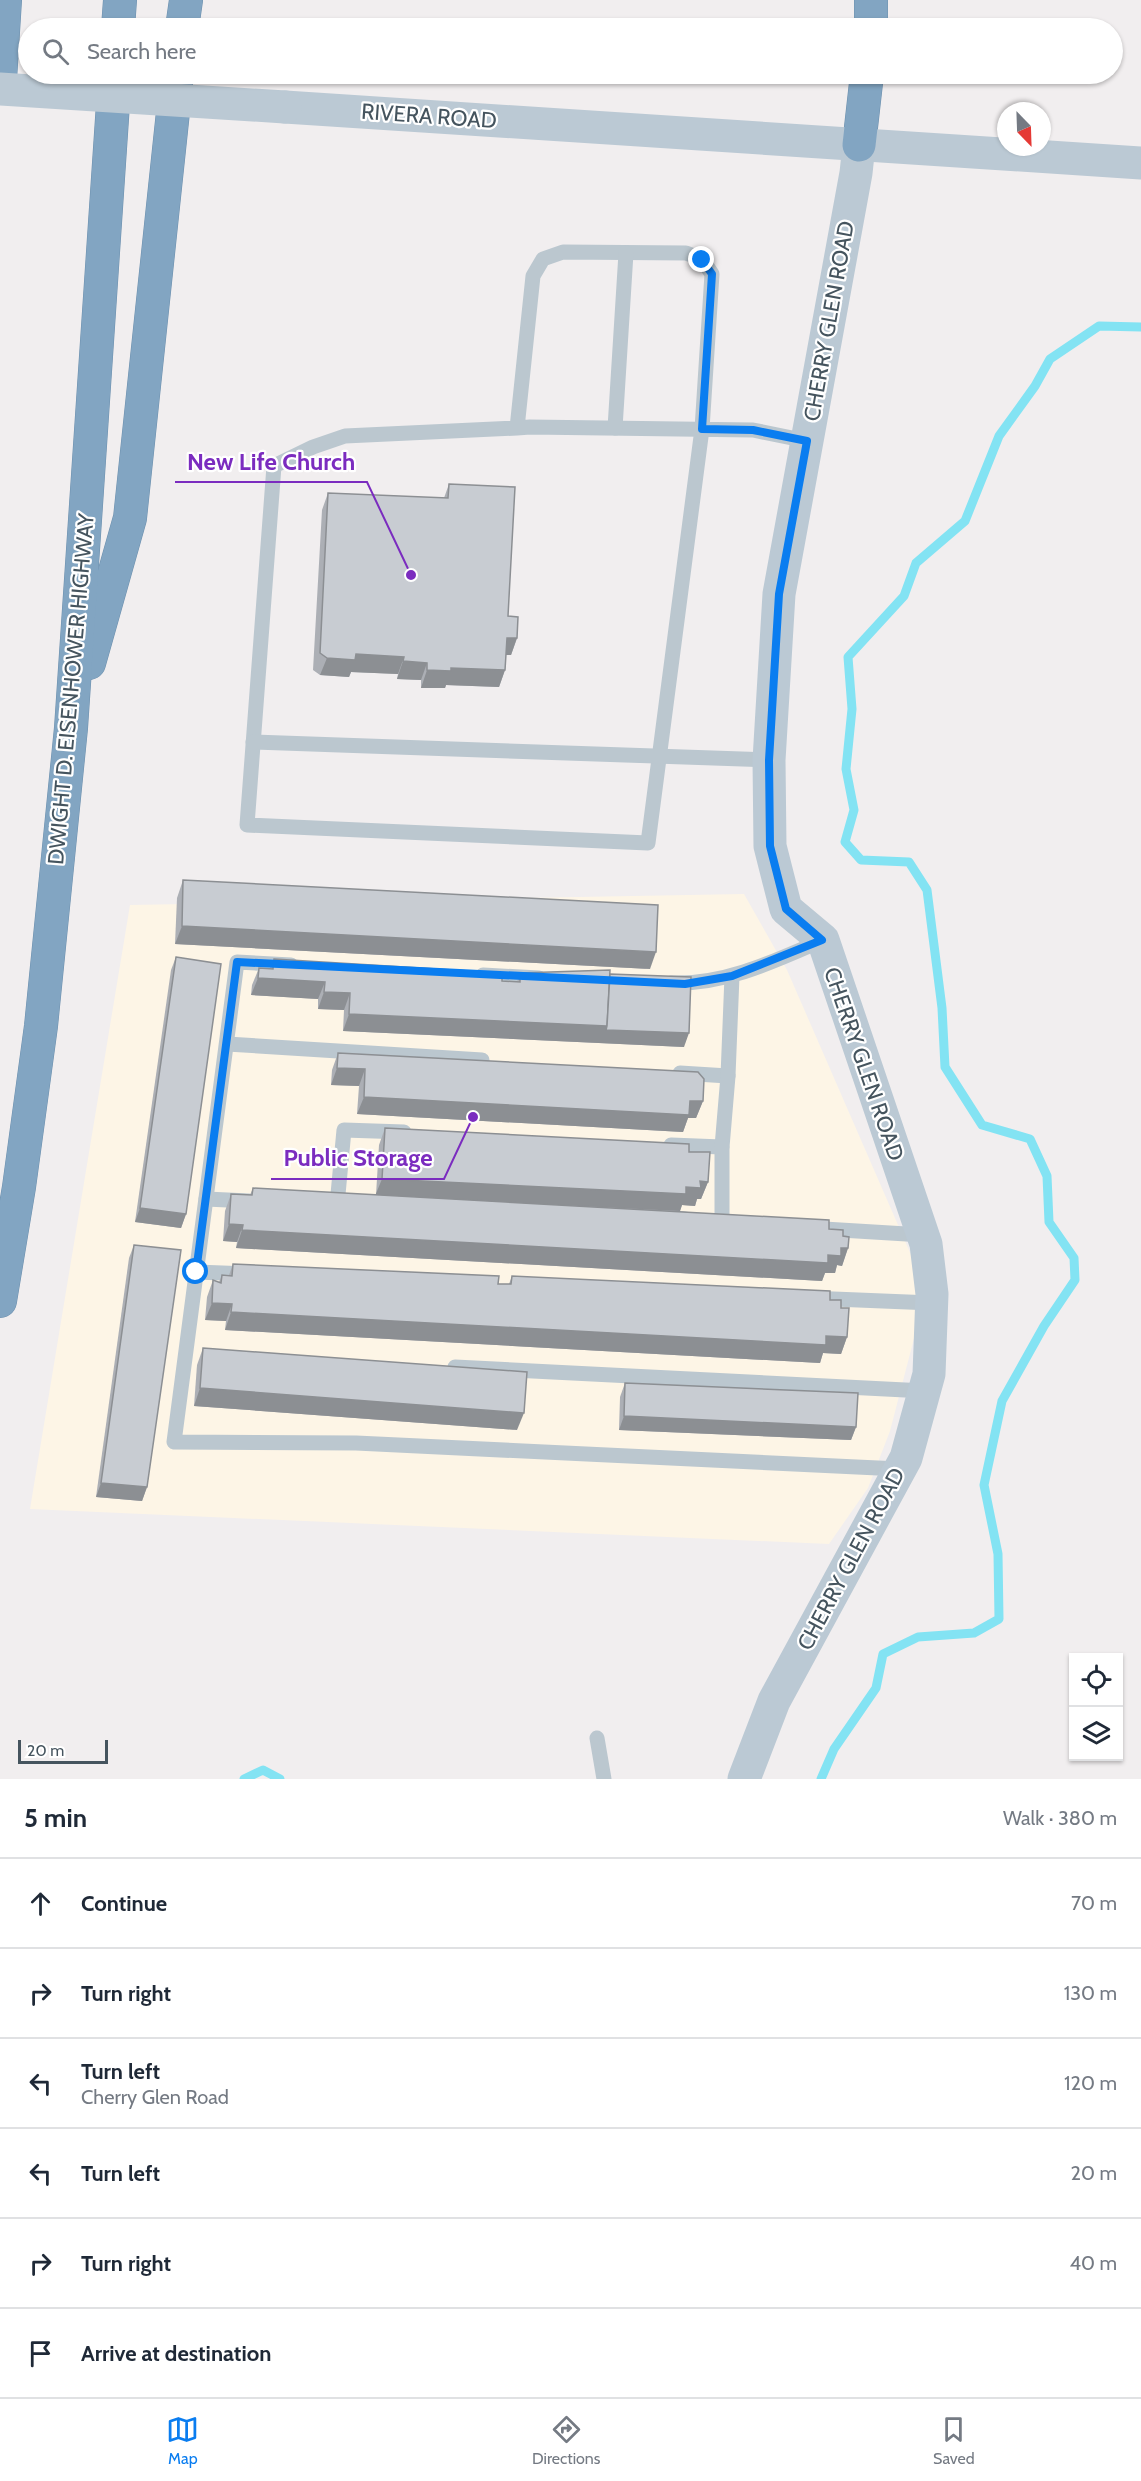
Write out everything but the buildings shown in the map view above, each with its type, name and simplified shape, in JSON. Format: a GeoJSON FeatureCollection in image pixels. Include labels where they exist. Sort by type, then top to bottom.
{"type":"FeatureCollection","features":[{"type":"Feature","properties":{"kind":"highway"},"geometry":{"type":"LineString","coordinates":[[0,80],[5,0]]}},
{"type":"Feature","properties":{"kind":"highway"},"geometry":{"type":"LineString","coordinates":[[119,18],[120,0]]}},
{"type":"Feature","properties":{"kind":"highway"},"geometry":{"type":"LineString","coordinates":[[183,18],[186,0]]}},
{"type":"Feature","properties":{"kind":"highway"},"geometry":{"type":"LineString","coordinates":[[871,0],[871,18]]}},
{"type":"Feature","properties":{"kind":"highway","name":"DWIGHT D. EISENHOWER HIGHWAY"},"geometry":{"type":"LineString","coordinates":[[0,1301],[19,1187],[41,1026],[71,728],[114,84]]}},
{"type":"Feature","properties":{"kind":"highway"},"geometry":{"type":"LineString","coordinates":[[71,728],[130,518],[176,84]]}},
{"type":"Feature","properties":{"kind":"highway"},"geometry":{"type":"LineString","coordinates":[[859,145],[866,84]]}},
{"type":"Feature","properties":{"kind":"street","name":"RIVERA ROAD"},"geometry":{"type":"LineString","coordinates":[[0,88],[859,145]]}},
{"type":"Feature","properties":{"kind":"street"},"geometry":{"type":"LineString","coordinates":[[859,145],[1141,163]]}},
{"type":"Feature","properties":{"kind":"street","name":"CHERRY GLEN ROAD"},"geometry":{"type":"LineString","coordinates":[[744,1779],[774,1701],[906,1458],[929,1374],[932,1304],[926,1244],[822,940],[786,909],[770,846],[769,760],[779,594],[856,173],[859,145]]}},
{"type":"Feature","properties":{"kind":"lane"},"geometry":{"type":"LineString","coordinates":[[517,428],[532,276],[543,260],[563,252],[686,253],[702,260],[712,274],[702,429],[648,843],[247,825],[274,466],[313,447],[345,435],[517,428],[702,429],[753,430],[807,441]]}},
{"type":"Feature","properties":{"kind":"lane"},"geometry":{"type":"LineString","coordinates":[[615,428],[626,253]]}},
{"type":"Feature","properties":{"kind":"lane"},"geometry":{"type":"LineString","coordinates":[[253,742],[769,760]]}},
{"type":"Feature","properties":{"kind":"lane"},"geometry":{"type":"LineString","coordinates":[[653,983],[685,984],[732,976],[822,940]]}},
{"type":"Feature","properties":{"kind":"lane"},"geometry":{"type":"LineString","coordinates":[[309,966],[237,962],[196,1272],[191,1354],[174,1442],[356,1443],[899,1469]]}},
{"type":"Feature","properties":{"kind":"lane"},"geometry":{"type":"LineString","coordinates":[[464,974],[560,979]]}},
{"type":"Feature","properties":{"kind":"lane"},"geometry":{"type":"LineString","coordinates":[[722,1224],[722,1147],[728,1076],[732,976]]}},
{"type":"Feature","properties":{"kind":"lane"},"geometry":{"type":"LineString","coordinates":[[227,1044],[501,1062]]}},
{"type":"Feature","properties":{"kind":"lane"},"geometry":{"type":"LineString","coordinates":[[668,1072],[728,1076]]}},
{"type":"Feature","properties":{"kind":"lane"},"geometry":{"type":"LineString","coordinates":[[336,1205],[344,1130],[415,1133]]}},
{"type":"Feature","properties":{"kind":"lane"},"geometry":{"type":"LineString","coordinates":[[651,1144],[722,1147]]}},
{"type":"Feature","properties":{"kind":"lane"},"geometry":{"type":"LineString","coordinates":[[206,1199],[265,1201]]}},
{"type":"Feature","properties":{"kind":"lane"},"geometry":{"type":"LineString","coordinates":[[805,1228],[923,1235]]}},
{"type":"Feature","properties":{"kind":"lane"},"geometry":{"type":"LineString","coordinates":[[196,1272],[267,1275]]}},
{"type":"Feature","properties":{"kind":"lane"},"geometry":{"type":"LineString","coordinates":[[790,1297],[932,1304]]}},
{"type":"Feature","properties":{"kind":"lane"},"geometry":{"type":"LineString","coordinates":[[436,1366],[925,1391]]}},
{"type":"Feature","properties":{"kind":"lane"},"geometry":{"type":"LineString","coordinates":[[597,1738],[604,1779]]}},
{"type":"Feature","properties":{"kind":"shaded area"},"geometry":{"type":"Polygon","coordinates":[[[744,894],[787,970],[915,1264],[918,1323],[890,1431],[868,1488],[829,1544],[30,1509],[130,905],[744,894]]]}},
{"type":"Feature","properties":{"kind":"waterway"},"geometry":{"type":"LineString","coordinates":[[821,1779],[834,1749],[876,1688],[883,1654],[918,1637],[974,1633],[999,1619],[998,1554],[984,1485],[1002,1401],[1044,1326],[1075,1280],[1074,1258],[1049,1222],[1047,1176],[1030,1139],[982,1125],[945,1067],[942,1008],[927,890],[909,862],[861,860],[845,842],[854,810],[846,769],[852,709],[848,657],[904,596],[916,563],[965,521],[999,436],[1035,386],[1050,359],[1099,326],[1141,327]]}},
{"type":"Feature","properties":{"kind":"waterway"},"geometry":{"type":"LineString","coordinates":[[244,1779],[263,1770],[280,1779]]}},
{"type":"Feature","properties":{"kind":"place","name":"New Life Church"},"geometry":{"type":"Point","coordinates":[411,575]}},
{"type":"Feature","properties":{"kind":"place","name":"Public Storage"},"geometry":{"type":"Point","coordinates":[473,1117]}},
{"type":"Feature","properties":{"kind":"route"},"geometry":{"type":"LineString","coordinates":[[196,1272],[237,962],[685,984],[732,976],[822,940],[786,909],[770,846],[769,760],[779,594],[807,441],[753,430],[702,429],[712,274],[702,260]]}}]}
